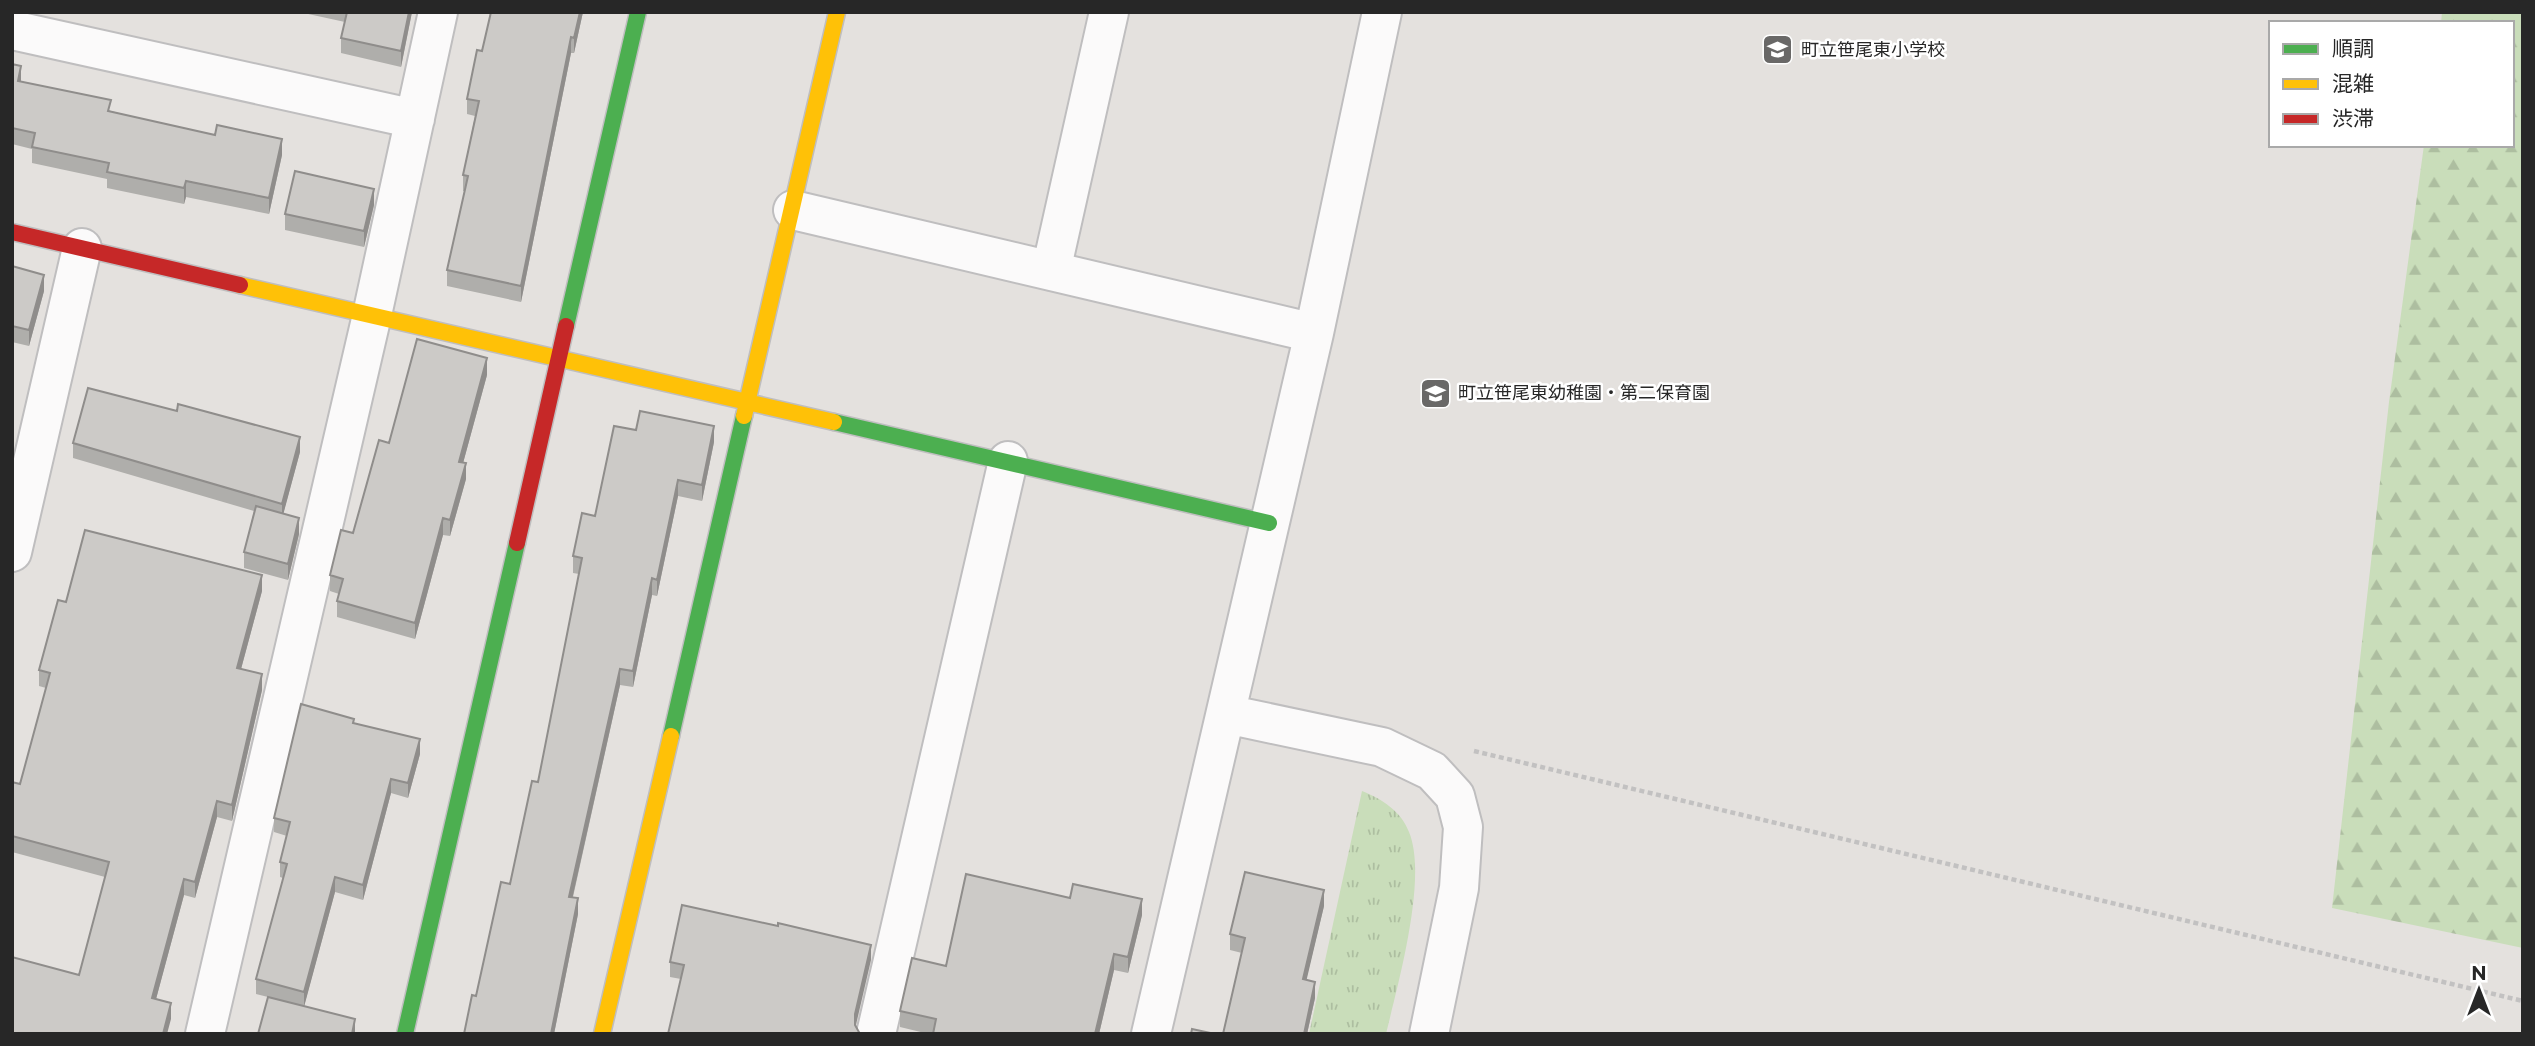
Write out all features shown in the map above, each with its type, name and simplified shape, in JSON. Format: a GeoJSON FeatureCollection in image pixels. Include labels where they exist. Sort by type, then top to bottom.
{"type":"FeatureCollection","features":[{"type":"Feature","properties":{"kind":"street"},"geometry":{"type":"LineString","coordinates":[[205,1034],[372,314],[438,12]]}},
{"type":"Feature","properties":{"kind":"street"},"geometry":{"type":"LineString","coordinates":[[405,1034],[638,12]]}},
{"type":"Feature","properties":{"kind":"street"},"geometry":{"type":"LineString","coordinates":[[602,1034],[837,12]]}},
{"type":"Feature","properties":{"kind":"street"},"geometry":{"type":"LineString","coordinates":[[1051,271],[1109,12]]}},
{"type":"Feature","properties":{"kind":"street"},"geometry":{"type":"LineString","coordinates":[[1151,1034],[1314,333],[1382,12]]}},
{"type":"Feature","properties":{"kind":"street"},"geometry":{"type":"LineString","coordinates":[[12,30],[415,119]]}},
{"type":"Feature","properties":{"kind":"street"},"geometry":{"type":"LineString","coordinates":[[793,210],[1314,333]]}},
{"type":"Feature","properties":{"kind":"street"},"geometry":{"type":"LineString","coordinates":[[12,232],[1269,523]]}},
{"type":"Feature","properties":{"kind":"street"},"geometry":{"type":"LineString","coordinates":[[12,552],[82,248]]}},
{"type":"Feature","properties":{"kind":"street"},"geometry":{"type":"LineString","coordinates":[[876,1034],[1008,461]]}},
{"type":"Feature","properties":{"kind":"street"},"geometry":{"type":"LineString","coordinates":[[1226,714],[1382,747],[1432,771],[1455,796],[1463,827],[1459,888],[1429,1034]]}},
{"type":"Feature","properties":{"kind":"path"},"geometry":{"type":"LineString","coordinates":[[1462,748],[2523,1001]]}},
{"type":"Feature","properties":{"kind":"green space"},"geometry":{"type":"Polygon","coordinates":[[[2442,12],[2523,12],[2523,948],[2332,908],[2389,402],[2424,147],[2514,147],[2514,21],[2441,21],[2442,12]]]}},
{"type":"Feature","properties":{"kind":"green space"},"geometry":{"type":"Polygon","coordinates":[[[1362,791],[1384,802],[1396,812],[1406,825],[1414,852],[1413,903],[1404,960],[1386,1034],[1309,1034],[1362,791]]]}},
{"type":"Feature","properties":{"kind":"building"},"geometry":{"type":"Polygon","coordinates":[[[347,12],[409,12],[401,51],[341,38],[347,12]]]}},
{"type":"Feature","properties":{"kind":"building"},"geometry":{"type":"Polygon","coordinates":[[[491,12],[580,12],[574,38],[571,37],[521,286],[447,270],[468,176],[463,175],[479,101],[467,99],[477,50],[482,51],[491,12]]]}},
{"type":"Feature","properties":{"kind":"building"},"geometry":{"type":"Polygon","coordinates":[[[12,64],[21,66],[18,81],[111,100],[108,111],[215,135],[217,125],[282,139],[269,198],[186,181],[184,188],[107,172],[109,163],[32,147],[35,133],[12,128],[12,64]]]}},
{"type":"Feature","properties":{"kind":"building"},"geometry":{"type":"Polygon","coordinates":[[[295,171],[374,189],[364,231],[285,214],[295,171]]]}},
{"type":"Feature","properties":{"kind":"building"},"geometry":{"type":"Polygon","coordinates":[[[12,266],[44,275],[29,330],[12,326],[12,266]]]}},
{"type":"Feature","properties":{"kind":"building"},"geometry":{"type":"Polygon","coordinates":[[[417,339],[487,358],[459,462],[466,463],[450,520],[443,518],[415,623],[337,601],[343,579],[330,575],[341,530],[353,533],[379,440],[389,443],[417,339]]]}},
{"type":"Feature","properties":{"kind":"building"},"geometry":{"type":"Polygon","coordinates":[[[88,388],[177,411],[178,404],[300,437],[282,504],[73,443],[88,388]]]}},
{"type":"Feature","properties":{"kind":"building"},"geometry":{"type":"Polygon","coordinates":[[[640,411],[714,426],[702,485],[678,480],[657,580],[652,578],[633,671],[620,669],[569,897],[578,898],[551,1034],[464,1034],[472,995],[476,996],[501,882],[510,884],[532,781],[538,782],[582,558],[573,556],[582,513],[595,516],[614,426],[636,430],[640,411]]]}},
{"type":"Feature","properties":{"kind":"building"},"geometry":{"type":"Polygon","coordinates":[[[256,506],[299,518],[288,564],[244,552],[256,506]]]}},
{"type":"Feature","properties":{"kind":"building"},"geometry":{"type":"Polygon","coordinates":[[[85,530],[262,575],[237,668],[262,674],[232,805],[217,801],[195,882],[184,879],[152,998],[171,1003],[163,1034],[12,1034],[12,957],[79,975],[109,862],[12,836],[12,782],[20,784],[50,673],[39,670],[58,600],[66,602],[85,530]]]}},
{"type":"Feature","properties":{"kind":"building"},"geometry":{"type":"Polygon","coordinates":[[[301,704],[354,719],[353,723],[420,739],[408,783],[391,779],[363,885],[335,877],[304,992],[256,979],[287,864],[280,862],[290,822],[274,818],[301,704]]]}},
{"type":"Feature","properties":{"kind":"building"},"geometry":{"type":"Polygon","coordinates":[[[1245,872],[1324,890],[1303,979],[1315,982],[1304,1034],[1223,1034],[1245,938],[1230,934],[1245,872]]]}},
{"type":"Feature","properties":{"kind":"building"},"geometry":{"type":"Polygon","coordinates":[[[966,874],[1070,898],[1073,884],[1142,899],[1128,957],[1114,954],[1095,1034],[933,1034],[936,1019],[900,1011],[912,958],[946,966],[966,874]]]}},
{"type":"Feature","properties":{"kind":"building"},"geometry":{"type":"Polygon","coordinates":[[[682,905],[778,926],[778,923],[871,945],[855,1014],[855,1025],[860,1034],[668,1034],[684,965],[670,962],[682,905]]]}},
{"type":"Feature","properties":{"kind":"building"},"geometry":{"type":"Polygon","coordinates":[[[268,997],[355,1019],[352,1034],[258,1034],[268,997]]]}},
{"type":"Feature","properties":{"kind":"building"},"geometry":{"type":"Polygon","coordinates":[[[1192,1029],[1215,1034],[1191,1034],[1192,1029]]]}},
{"type":"Feature","properties":{"kind":"traffic: fast"},"geometry":{"type":"LineString","coordinates":[[566,326],[638,12]]}},
{"type":"Feature","properties":{"kind":"traffic: fast"},"geometry":{"type":"LineString","coordinates":[[671,736],[744,416]]}},
{"type":"Feature","properties":{"kind":"traffic: fast"},"geometry":{"type":"LineString","coordinates":[[834,422],[1269,523]]}},
{"type":"Feature","properties":{"kind":"traffic: fast"},"geometry":{"type":"LineString","coordinates":[[405,1034],[517,543]]}},
{"type":"Feature","properties":{"kind":"traffic: slow"},"geometry":{"type":"LineString","coordinates":[[744,416],[837,12]]}},
{"type":"Feature","properties":{"kind":"traffic: slow"},"geometry":{"type":"LineString","coordinates":[[240,285],[834,422]]}},
{"type":"Feature","properties":{"kind":"traffic: slow"},"geometry":{"type":"LineString","coordinates":[[602,1034],[671,736]]}},
{"type":"Feature","properties":{"kind":"traffic: jam"},"geometry":{"type":"LineString","coordinates":[[12,232],[240,285]]}},
{"type":"Feature","properties":{"kind":"traffic: jam"},"geometry":{"type":"LineString","coordinates":[[517,543],[566,326]]}},
{"type":"Feature","properties":{"kind":"place","name":"町立笹尾東小学校"},"geometry":{"type":"Point","coordinates":[1778,50]}},
{"type":"Feature","properties":{"kind":"place","name":"町立笹尾東幼稚園・第二保育園"},"geometry":{"type":"Point","coordinates":[1435,393]}}]}
